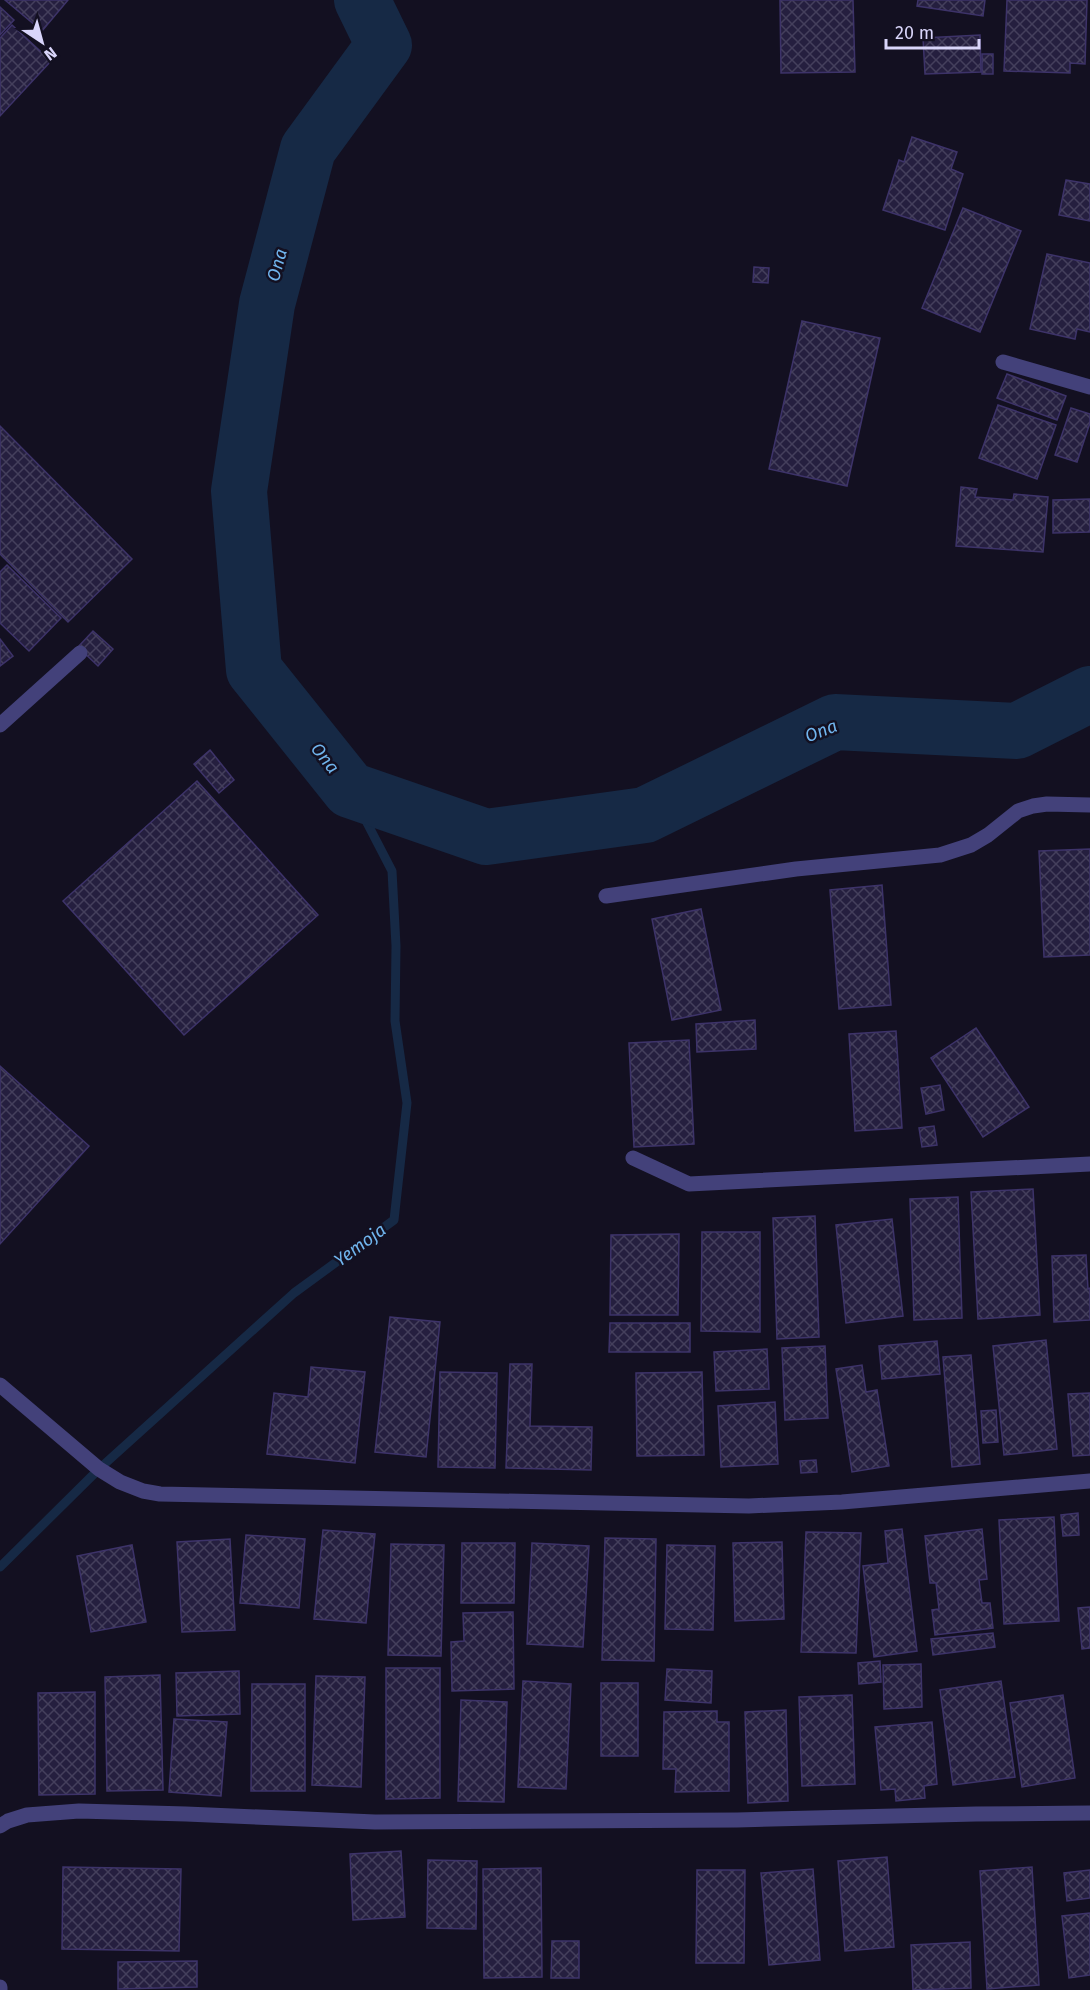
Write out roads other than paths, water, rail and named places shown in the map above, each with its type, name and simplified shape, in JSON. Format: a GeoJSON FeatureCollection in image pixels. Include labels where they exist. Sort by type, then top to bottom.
{"type":"FeatureCollection","features":[{"type":"Feature","properties":{"kind":"street"},"geometry":{"type":"LineString","coordinates":[[1003,362],[1090,387]]}},
{"type":"Feature","properties":{"kind":"street"},"geometry":{"type":"LineString","coordinates":[[0,725],[80,652]]}},
{"type":"Feature","properties":{"kind":"street"},"geometry":{"type":"LineString","coordinates":[[606,896],[796,869],[940,855],[971,845],[988,835],[1018,811],[1047,804],[1090,805]]}},
{"type":"Feature","properties":{"kind":"street"},"geometry":{"type":"LineString","coordinates":[[633,1158],[688,1184],[1090,1164]]}},
{"type":"Feature","properties":{"kind":"street"},"geometry":{"type":"LineString","coordinates":[[0,1385],[99,1468],[120,1482],[143,1491],[160,1494],[749,1506],[842,1502],[1090,1481]]}},
{"type":"Feature","properties":{"kind":"street"},"geometry":{"type":"LineString","coordinates":[[0,1826],[27,1815],[79,1811],[375,1822],[737,1820],[1090,1813]]}},
{"type":"Feature","properties":{"kind":"waterway","name":"Ona"},"geometry":{"type":"LineString","coordinates":[[362,0],[384,45],[308,149],[267,304],[239,491],[254,670],[350,790],[486,837],[645,815],[835,722],[1017,731],[1090,694]]}},
{"type":"Feature","properties":{"kind":"waterway","name":"Yemoja"},"geometry":{"type":"LineString","coordinates":[[0,1567],[99,1469],[294,1293],[394,1220],[407,1103],[395,1021],[396,946],[392,871],[350,790]]}}]}
